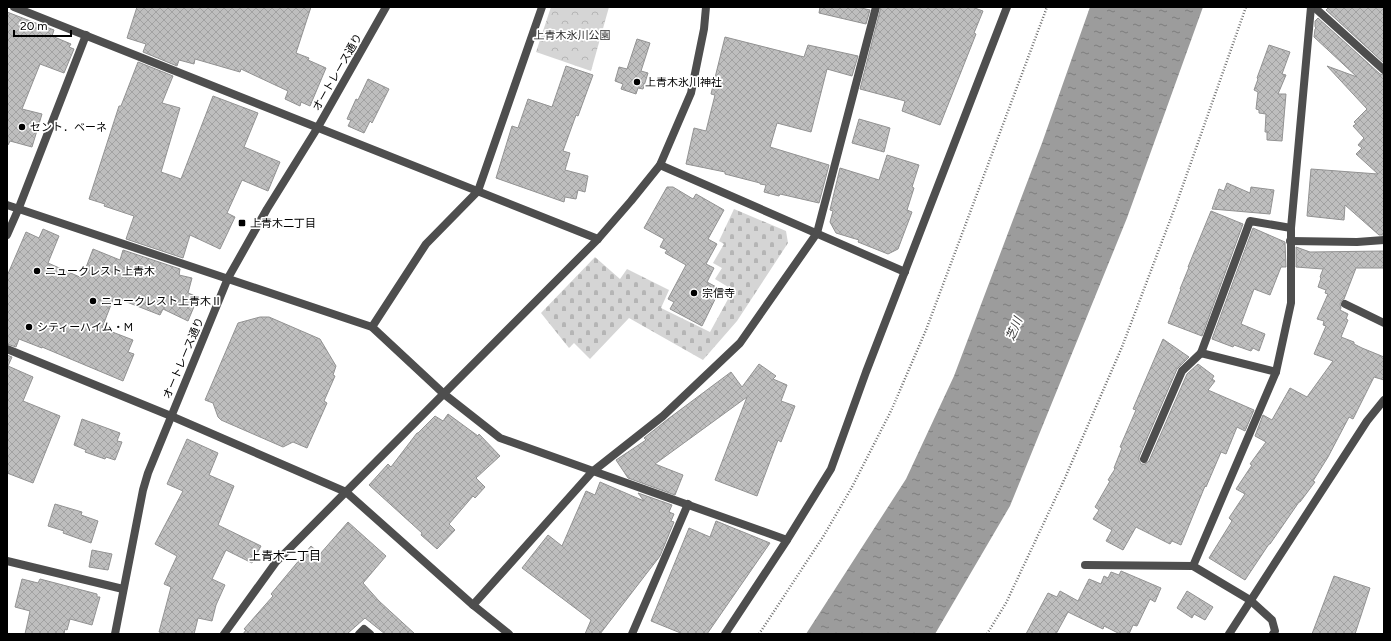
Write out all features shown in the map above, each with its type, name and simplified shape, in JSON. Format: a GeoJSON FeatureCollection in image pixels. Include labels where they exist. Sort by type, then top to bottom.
{"type":"FeatureCollection","features":[{"type":"Feature","properties":{"kind":"street"},"geometry":{"type":"LineString","coordinates":[[16,7],[598,239]]}},
{"type":"Feature","properties":{"kind":"street"},"geometry":{"type":"LineString","coordinates":[[372,327],[426,244],[478,191],[542,7]]}},
{"type":"Feature","properties":{"kind":"street"},"geometry":{"type":"LineString","coordinates":[[224,634],[276,562],[598,239],[660,165],[691,93],[704,30],[706,7]]}},
{"type":"Feature","properties":{"kind":"street"},"geometry":{"type":"LineString","coordinates":[[473,604],[592,472],[663,416],[740,342],[817,233],[876,7]]}},
{"type":"Feature","properties":{"kind":"street"},"geometry":{"type":"LineString","coordinates":[[725,634],[787,540],[831,469],[866,372],[1007,7]]}},
{"type":"Feature","properties":{"kind":"street"},"geometry":{"type":"LineString","coordinates":[[1312,7],[1384,70]]}},
{"type":"Feature","properties":{"kind":"street"},"geometry":{"type":"LineString","coordinates":[[1193,566],[1276,372],[1291,303],[1290,241],[1312,7]]}},
{"type":"Feature","properties":{"kind":"street","name":"オートレース通り"},"geometry":{"type":"LineString","coordinates":[[115,634],[143,490],[148,472],[228,278],[267,209],[318,127],[384,8]]}},
{"type":"Feature","properties":{"kind":"street"},"geometry":{"type":"LineString","coordinates":[[7,235],[86,35]]}},
{"type":"Feature","properties":{"kind":"street"},"geometry":{"type":"LineString","coordinates":[[660,165],[905,272]]}},
{"type":"Feature","properties":{"kind":"street"},"geometry":{"type":"LineString","coordinates":[[7,205],[18,210],[228,278],[372,327],[444,394],[500,438],[592,472],[688,504],[787,540]]}},
{"type":"Feature","properties":{"kind":"street"},"geometry":{"type":"LineString","coordinates":[[1144,460],[1182,371],[1201,353],[1250,221],[1291,228]]}},
{"type":"Feature","properties":{"kind":"street"},"geometry":{"type":"LineString","coordinates":[[1290,241],[1357,242],[1384,240]]}},
{"type":"Feature","properties":{"kind":"street"},"geometry":{"type":"LineString","coordinates":[[1345,304],[1384,323]]}},
{"type":"Feature","properties":{"kind":"street"},"geometry":{"type":"LineString","coordinates":[[7,349],[171,416],[346,492],[509,634]]}},
{"type":"Feature","properties":{"kind":"street"},"geometry":{"type":"LineString","coordinates":[[1201,353],[1276,372]]}},
{"type":"Feature","properties":{"kind":"street"},"geometry":{"type":"LineString","coordinates":[[1229,634],[1367,421],[1384,400]]}},
{"type":"Feature","properties":{"kind":"street"},"geometry":{"type":"LineString","coordinates":[[632,634],[688,504]]}},
{"type":"Feature","properties":{"kind":"street"},"geometry":{"type":"LineString","coordinates":[[7,561],[123,589]]}},
{"type":"Feature","properties":{"kind":"street"},"geometry":{"type":"LineString","coordinates":[[1085,565],[1193,566],[1250,600],[1272,620],[1275,631],[1273,634]]}},
{"type":"Feature","properties":{"kind":"street"},"geometry":{"type":"LineString","coordinates":[[359,634],[364,629],[370,634]]}},
{"type":"Feature","properties":{"kind":"path"},"geometry":{"type":"LineString","coordinates":[[759,634],[823,537],[852,487],[891,411],[926,330],[1046,7]]}},
{"type":"Feature","properties":{"kind":"path"},"geometry":{"type":"LineString","coordinates":[[987,634],[1006,603],[1065,478],[1122,347],[1178,202],[1246,7]]}},
{"type":"Feature","properties":{"kind":"green space","name":"上青木氷川公園"},"geometry":{"type":"Polygon","coordinates":[[[551,7],[609,7],[591,71],[536,52],[551,7]]]}},
{"type":"Feature","properties":{"kind":"green space"},"geometry":{"type":"Polygon","coordinates":[[[734,209],[786,231],[788,243],[737,321],[703,360],[629,318],[590,359],[574,343],[569,348],[541,313],[595,257],[620,279],[627,269],[669,290],[661,308],[710,332],[733,290],[715,279],[722,268],[713,263],[724,244],[719,241],[734,209]]]}},
{"type":"Feature","properties":{"kind":"water","name":"芝川"},"geometry":{"type":"Polygon","coordinates":[[[1090,7],[1203,7],[1127,218],[1010,506],[935,634],[806,634],[906,479],[954,376],[1042,143],[1090,7]]]}},
{"type":"Feature","properties":{"kind":"building"},"geometry":{"type":"Polygon","coordinates":[[[137,7],[311,7],[296,53],[309,58],[308,60],[326,68],[310,106],[301,102],[300,106],[285,99],[288,91],[241,69],[240,72],[195,59],[194,64],[179,60],[177,66],[143,52],[146,44],[127,38],[137,7]]]}},
{"type":"Feature","properties":{"kind":"building"},"geometry":{"type":"Polygon","coordinates":[[[820,7],[857,7],[870,10],[866,24],[819,13],[820,7]]]}},
{"type":"Feature","properties":{"kind":"building"},"geometry":{"type":"Polygon","coordinates":[[[881,7],[972,7],[983,11],[974,33],[976,34],[940,125],[902,111],[905,101],[860,89],[881,7]]]}},
{"type":"Feature","properties":{"kind":"building"},"geometry":{"type":"Polygon","coordinates":[[[1329,7],[1384,7],[1384,63],[1326,10],[1329,7]]]}},
{"type":"Feature","properties":{"kind":"building"},"geometry":{"type":"Polygon","coordinates":[[[7,12],[54,30],[52,36],[71,44],[69,47],[74,49],[64,73],[40,64],[22,109],[42,114],[32,147],[10,141],[7,145],[7,12]]]}},
{"type":"Feature","properties":{"kind":"building"},"geometry":{"type":"Polygon","coordinates":[[[1318,18],[1380,74],[1384,75],[1384,235],[1379,235],[1345,205],[1344,220],[1307,216],[1311,169],[1378,174],[1356,154],[1362,148],[1358,145],[1364,138],[1353,126],[1356,124],[1354,122],[1367,109],[1327,66],[1357,77],[1314,37],[1316,28],[1315,21],[1318,18]]]}},
{"type":"Feature","properties":{"kind":"building"},"geometry":{"type":"Polygon","coordinates":[[[725,37],[804,57],[808,45],[858,56],[852,76],[827,69],[811,132],[777,123],[770,147],[829,165],[819,203],[764,192],[766,185],[725,174],[725,172],[686,164],[694,128],[706,131],[715,95],[711,94],[725,37]]]}},
{"type":"Feature","properties":{"kind":"building"},"geometry":{"type":"Polygon","coordinates":[[[637,39],[650,43],[641,71],[648,73],[643,89],[638,88],[636,94],[621,89],[623,84],[615,81],[619,67],[627,69],[637,39]]]}},
{"type":"Feature","properties":{"kind":"building"},"geometry":{"type":"Polygon","coordinates":[[[1269,45],[1290,52],[1282,74],[1286,75],[1278,94],[1286,94],[1282,141],[1267,140],[1267,132],[1265,132],[1266,114],[1259,113],[1259,110],[1256,109],[1258,92],[1254,90],[1269,45]]]}},
{"type":"Feature","properties":{"kind":"building"},"geometry":{"type":"Polygon","coordinates":[[[138,62],[173,76],[162,103],[180,108],[161,172],[181,179],[213,96],[258,113],[244,147],[280,162],[268,191],[242,180],[227,213],[235,217],[220,249],[190,235],[183,258],[126,239],[134,216],[104,206],[105,204],[89,199],[119,106],[121,106],[138,62]]]}},
{"type":"Feature","properties":{"kind":"building"},"geometry":{"type":"Polygon","coordinates":[[[566,66],[593,75],[563,151],[570,153],[565,170],[588,176],[585,192],[578,190],[576,199],[565,197],[564,202],[496,178],[512,126],[518,128],[528,99],[552,107],[566,66]]]}},
{"type":"Feature","properties":{"kind":"building"},"geometry":{"type":"Polygon","coordinates":[[[368,79],[389,89],[372,123],[370,121],[364,133],[348,126],[351,120],[347,119],[356,99],[358,100],[368,79]]]}},
{"type":"Feature","properties":{"kind":"building"},"geometry":{"type":"Polygon","coordinates":[[[859,119],[890,128],[884,152],[852,143],[859,119]]]}},
{"type":"Feature","properties":{"kind":"building"},"geometry":{"type":"Polygon","coordinates":[[[887,155],[919,165],[907,210],[912,212],[898,249],[888,254],[858,242],[859,240],[836,233],[830,222],[833,211],[830,210],[840,168],[879,180],[887,155]]]}},
{"type":"Feature","properties":{"kind":"building"},"geometry":{"type":"Polygon","coordinates":[[[1227,183],[1250,193],[1251,187],[1274,190],[1270,214],[1212,209],[1219,189],[1224,191],[1227,183]]]}},
{"type":"Feature","properties":{"kind":"building"},"geometry":{"type":"Polygon","coordinates":[[[667,187],[673,187],[693,199],[696,194],[724,210],[708,239],[717,244],[706,264],[714,268],[707,282],[720,289],[702,326],[670,309],[674,302],[668,299],[686,265],[665,253],[667,250],[660,247],[664,239],[644,228],[667,187]]]}},
{"type":"Feature","properties":{"kind":"building"},"geometry":{"type":"Polygon","coordinates":[[[1211,211],[1243,224],[1202,336],[1168,323],[1188,267],[1211,211]]]}},
{"type":"Feature","properties":{"kind":"building"},"geometry":{"type":"Polygon","coordinates":[[[1253,228],[1285,242],[1286,267],[1281,267],[1270,295],[1254,289],[1241,324],[1265,334],[1259,351],[1253,348],[1251,351],[1234,345],[1233,347],[1212,339],[1253,228]]]}},
{"type":"Feature","properties":{"kind":"building"},"geometry":{"type":"Polygon","coordinates":[[[43,229],[59,236],[48,263],[82,278],[93,249],[120,260],[123,250],[180,269],[179,275],[192,278],[188,293],[198,297],[188,321],[163,309],[160,315],[114,297],[102,328],[133,340],[128,352],[134,354],[123,381],[19,339],[16,347],[7,344],[7,276],[26,232],[39,238],[43,229]]]}},
{"type":"Feature","properties":{"kind":"building"},"geometry":{"type":"Polygon","coordinates":[[[1296,247],[1310,252],[1384,251],[1384,268],[1356,268],[1344,299],[1340,304],[1340,310],[1348,314],[1346,319],[1348,320],[1341,337],[1384,357],[1384,380],[1374,377],[1353,419],[1349,417],[1328,457],[1313,481],[1315,482],[1269,544],[1245,580],[1209,558],[1232,521],[1229,518],[1245,494],[1236,489],[1252,465],[1250,464],[1266,442],[1255,436],[1263,415],[1272,420],[1290,388],[1307,397],[1333,361],[1314,354],[1326,326],[1323,325],[1324,321],[1317,319],[1328,294],[1325,293],[1326,290],[1318,287],[1323,269],[1296,267],[1296,247]]]}},
{"type":"Feature","properties":{"kind":"building"},"geometry":{"type":"Polygon","coordinates":[[[260,317],[269,317],[320,339],[336,366],[333,375],[335,376],[324,401],[327,403],[307,448],[293,442],[283,447],[221,420],[218,417],[213,403],[205,400],[238,323],[260,317]]]}},
{"type":"Feature","properties":{"kind":"building"},"geometry":{"type":"Polygon","coordinates":[[[1163,339],[1189,357],[1177,369],[1139,457],[1141,464],[1145,464],[1149,461],[1187,374],[1198,364],[1214,376],[1212,379],[1215,381],[1208,390],[1254,410],[1245,431],[1237,427],[1226,454],[1221,452],[1206,487],[1205,486],[1181,545],[1172,541],[1170,544],[1136,527],[1123,550],[1106,541],[1112,530],[1093,519],[1099,510],[1095,507],[1115,469],[1114,468],[1122,448],[1120,447],[1136,410],[1133,409],[1163,339]]]}},
{"type":"Feature","properties":{"kind":"building"},"geometry":{"type":"Polygon","coordinates":[[[7,355],[12,357],[8,366],[33,377],[23,401],[60,416],[33,483],[7,473],[7,355]]]}},
{"type":"Feature","properties":{"kind":"building"},"geometry":{"type":"Polygon","coordinates":[[[759,364],[776,376],[773,379],[787,385],[781,401],[795,406],[781,442],[778,440],[757,496],[715,480],[747,397],[655,464],[683,475],[675,495],[628,478],[616,460],[646,440],[644,438],[731,372],[742,387],[759,364]]]}},
{"type":"Feature","properties":{"kind":"building"},"geometry":{"type":"Polygon","coordinates":[[[448,414],[478,436],[479,434],[500,456],[476,478],[485,487],[475,498],[473,496],[449,524],[455,530],[437,549],[421,535],[422,533],[369,485],[388,464],[391,467],[417,433],[435,416],[443,421],[448,414]]]}},
{"type":"Feature","properties":{"kind":"building"},"geometry":{"type":"Polygon","coordinates":[[[82,419],[120,433],[117,441],[122,442],[115,460],[106,457],[105,459],[85,452],[86,450],[74,445],[82,419]]]}},
{"type":"Feature","properties":{"kind":"building"},"geometry":{"type":"Polygon","coordinates":[[[187,439],[218,453],[209,475],[234,486],[218,525],[261,546],[252,563],[226,550],[212,579],[225,585],[216,605],[212,621],[198,618],[194,634],[169,634],[159,632],[171,587],[164,584],[177,556],[155,544],[183,491],[167,484],[187,439]]]}},
{"type":"Feature","properties":{"kind":"building"},"geometry":{"type":"Polygon","coordinates":[[[600,482],[644,501],[638,493],[672,505],[669,512],[674,514],[671,521],[674,522],[660,556],[600,634],[585,634],[591,620],[522,568],[548,535],[562,546],[586,491],[595,495],[600,482]]]}},
{"type":"Feature","properties":{"kind":"building"},"geometry":{"type":"Polygon","coordinates":[[[55,504],[82,512],[81,515],[98,521],[91,543],[63,533],[64,531],[48,526],[55,504]]]}},
{"type":"Feature","properties":{"kind":"building"},"geometry":{"type":"Polygon","coordinates":[[[716,521],[770,543],[707,634],[683,634],[651,621],[689,528],[710,537],[716,521]]]}},
{"type":"Feature","properties":{"kind":"building"},"geometry":{"type":"Polygon","coordinates":[[[348,522],[386,556],[363,583],[379,601],[415,634],[385,634],[365,618],[347,634],[243,634],[246,630],[244,629],[273,596],[271,594],[311,546],[320,554],[348,522]]]}},
{"type":"Feature","properties":{"kind":"building"},"geometry":{"type":"Polygon","coordinates":[[[92,550],[112,554],[108,570],[89,567],[92,550]]]}},
{"type":"Feature","properties":{"kind":"building"},"geometry":{"type":"Polygon","coordinates":[[[1121,571],[1161,588],[1155,602],[1150,599],[1137,626],[1133,625],[1129,634],[1120,634],[1104,626],[1103,629],[1068,612],[1056,634],[1026,634],[1048,593],[1057,597],[1060,591],[1078,601],[1089,579],[1101,584],[1104,576],[1108,578],[1111,572],[1119,575],[1121,571]]]}},
{"type":"Feature","properties":{"kind":"building"},"geometry":{"type":"Polygon","coordinates":[[[1334,576],[1370,588],[1355,634],[1312,634],[1334,576]]]}},
{"type":"Feature","properties":{"kind":"building"},"geometry":{"type":"Polygon","coordinates":[[[22,579],[38,583],[40,579],[97,594],[97,597],[100,597],[92,625],[70,619],[67,630],[65,629],[64,634],[25,634],[30,611],[15,607],[22,579]]]}},
{"type":"Feature","properties":{"kind":"building"},"geometry":{"type":"Polygon","coordinates":[[[1187,591],[1213,607],[1205,620],[1194,614],[1192,618],[1177,608],[1187,591]]]}},
{"type":"Feature","properties":{"kind":"place","name":"上青木氷川神社"},"geometry":{"type":"Point","coordinates":[637,82]}},
{"type":"Feature","properties":{"kind":"place","name":"セント．ベーネ"},"geometry":{"type":"Point","coordinates":[22,127]}},
{"type":"Feature","properties":{"kind":"place","name":"上青木二丁目"},"geometry":{"type":"Point","coordinates":[242,223]}},
{"type":"Feature","properties":{"kind":"place","name":"ニュークレスト上青木"},"geometry":{"type":"Point","coordinates":[37,271]}},
{"type":"Feature","properties":{"kind":"place","name":"宗信寺"},"geometry":{"type":"Point","coordinates":[694,293]}},
{"type":"Feature","properties":{"kind":"place","name":"ニュークレスト上青木Ⅱ"},"geometry":{"type":"Point","coordinates":[93,301]}},
{"type":"Feature","properties":{"kind":"place","name":"シティーハイム・M"},"geometry":{"type":"Point","coordinates":[29,327]}},
{"type":"Feature","properties":{"kind":"district","name":"上青木二丁目"},"geometry":{"type":"Point","coordinates":[285,556]}}]}
